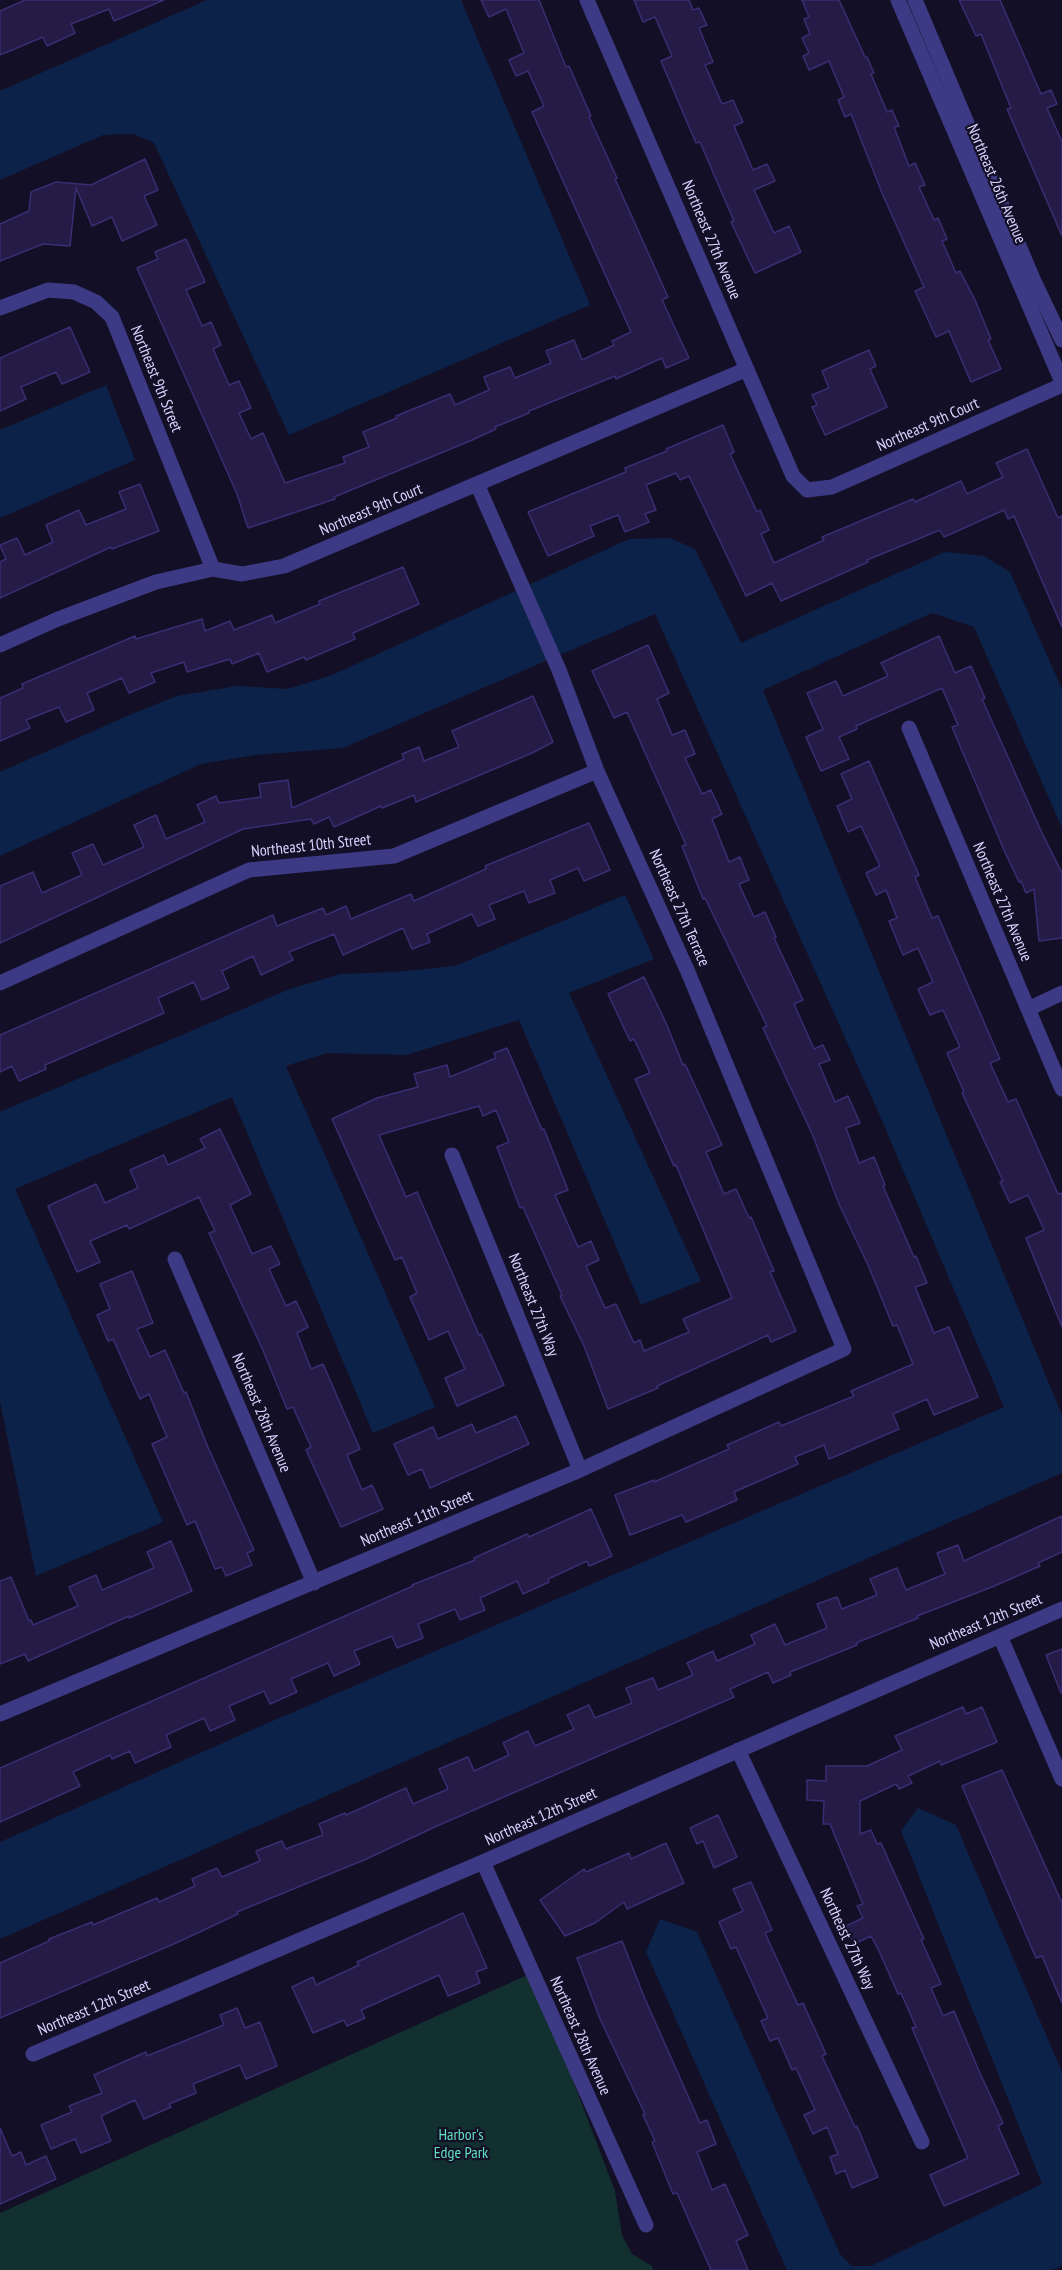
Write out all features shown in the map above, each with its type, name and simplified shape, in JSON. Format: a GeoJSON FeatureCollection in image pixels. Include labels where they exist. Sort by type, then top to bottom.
{"type":"FeatureCollection","features":[{"type":"Feature","properties":{"kind":"street","name":"Northeast 27th Avenue"},"geometry":{"type":"LineString","coordinates":[[587,0],[793,476],[807,490]]}},
{"type":"Feature","properties":{"kind":"street","name":"Northeast 26th Avenue"},"geometry":{"type":"LineString","coordinates":[[898,0],[1062,384]]}},
{"type":"Feature","properties":{"kind":"street","name":"Northeast 26th Avenue"},"geometry":{"type":"LineString","coordinates":[[915,0],[1029,269],[1062,340]]}},
{"type":"Feature","properties":{"kind":"street","name":"Northeast 9th Street"},"geometry":{"type":"LineString","coordinates":[[0,308],[48,290],[74,292],[96,302],[112,317],[213,569]]}},
{"type":"Feature","properties":{"kind":"street","name":"Northeast 9th Court"},"geometry":{"type":"LineString","coordinates":[[0,645],[58,619],[156,582],[213,569],[242,574],[284,566],[747,369]]}},
{"type":"Feature","properties":{"kind":"street","name":"Northeast 9th Court"},"geometry":{"type":"LineString","coordinates":[[807,490],[832,487],[1062,384]]}},
{"type":"Feature","properties":{"kind":"street","name":"Northeast 27th Terrace"},"geometry":{"type":"LineString","coordinates":[[477,484],[559,670],[597,771],[688,972],[844,1349]]}},
{"type":"Feature","properties":{"kind":"street","name":"Northeast 27th Avenue"},"geometry":{"type":"LineString","coordinates":[[909,728],[1062,1089]]}},
{"type":"Feature","properties":{"kind":"street","name":"Northeast 10th Street"},"geometry":{"type":"LineString","coordinates":[[0,983],[249,870],[394,856],[597,771]]}},
{"type":"Feature","properties":{"kind":"street"},"geometry":{"type":"LineString","coordinates":[[1028,1009],[1062,993]]}},
{"type":"Feature","properties":{"kind":"street","name":"Northeast 27th Way"},"geometry":{"type":"LineString","coordinates":[[452,1155],[580,1470]]}},
{"type":"Feature","properties":{"kind":"street","name":"Northeast 28th Avenue"},"geometry":{"type":"LineString","coordinates":[[175,1259],[314,1582]]}},
{"type":"Feature","properties":{"kind":"street","name":"Northeast 11th Street"},"geometry":{"type":"LineString","coordinates":[[0,1714],[580,1470],[844,1349]]}},
{"type":"Feature","properties":{"kind":"street","name":"Northeast 12th Street"},"geometry":{"type":"LineString","coordinates":[[33,2054],[483,1862],[1062,1609]]}},
{"type":"Feature","properties":{"kind":"street"},"geometry":{"type":"LineString","coordinates":[[1000,1636],[1062,1779]]}},
{"type":"Feature","properties":{"kind":"street","name":"Northeast 27th Way"},"geometry":{"type":"LineString","coordinates":[[738,1750],[922,2142]]}},
{"type":"Feature","properties":{"kind":"street","name":"Northeast 28th Avenue"},"geometry":{"type":"LineString","coordinates":[[483,1862],[645,2225]]}},
{"type":"Feature","properties":{"kind":"green space","name":"Harbor's Edge Park"},"geometry":{"type":"Polygon","coordinates":[[[532,1973],[615,2191],[622,2235],[632,2254],[652,2266],[653,2270],[0,2270],[0,2213],[532,1973]]]}},
{"type":"Feature","properties":{"kind":"water"},"geometry":{"type":"Polygon","coordinates":[[[207,0],[461,0],[590,305],[289,435],[154,143],[133,134],[103,135],[0,180],[0,91],[207,0]]]}},
{"type":"Feature","properties":{"kind":"water"},"geometry":{"type":"Polygon","coordinates":[[[106,385],[135,460],[0,518],[0,430],[106,385]]]}},
{"type":"Feature","properties":{"kind":"water"},"geometry":{"type":"Polygon","coordinates":[[[670,538],[695,549],[741,643],[945,552],[984,556],[1010,572],[1062,689],[1062,828],[974,627],[932,613],[763,690],[1062,1415],[1062,1473],[0,1939],[0,1842],[254,1729],[1004,1407],[877,1109],[655,614],[343,748],[255,755],[201,764],[0,856],[0,772],[177,696],[237,686],[288,689],[332,675],[629,539],[670,538]]]}},
{"type":"Feature","properties":{"kind":"water"},"geometry":{"type":"Polygon","coordinates":[[[625,895],[654,959],[569,993],[701,1281],[641,1305],[519,1020],[406,1055],[327,1053],[286,1066],[435,1407],[373,1433],[232,1097],[15,1189],[163,1522],[36,1576],[0,1402],[0,1112],[290,989],[341,974],[455,966],[625,895]]]}},
{"type":"Feature","properties":{"kind":"water"},"geometry":{"type":"Polygon","coordinates":[[[918,1808],[956,1825],[1062,2072],[1062,2266],[1052,2270],[787,2270],[646,1952],[660,1919],[697,1932],[840,2254],[852,2266],[871,2266],[1042,2184],[901,1831],[918,1808]]]}},
{"type":"Feature","properties":{"kind":"building"},"geometry":{"type":"Polygon","coordinates":[[[25,0],[164,0],[114,21],[109,9],[71,24],[75,33],[47,46],[43,37],[0,55],[0,11],[25,0]]]}},
{"type":"Feature","properties":{"kind":"building"},"geometry":{"type":"Polygon","coordinates":[[[481,0],[539,0],[566,67],[569,66],[617,178],[615,179],[668,297],[662,300],[689,358],[666,368],[662,358],[616,379],[615,376],[529,411],[470,441],[334,497],[335,499],[248,528],[237,494],[137,268],[158,259],[155,252],[186,239],[205,282],[186,290],[202,326],[211,322],[221,345],[213,349],[229,385],[239,381],[251,408],[239,413],[251,439],[263,433],[285,483],[345,463],[343,457],[369,447],[363,432],[397,418],[396,416],[450,394],[455,405],[489,390],[484,377],[510,367],[515,378],[551,363],[546,351],[574,340],[582,360],[614,345],[612,341],[631,332],[532,112],[544,106],[528,71],[516,76],[509,60],[524,53],[506,9],[489,17],[481,0]]]}},
{"type":"Feature","properties":{"kind":"building"},"geometry":{"type":"Polygon","coordinates":[[[634,0],[689,0],[693,10],[699,8],[707,25],[699,28],[713,62],[705,65],[722,104],[733,100],[743,122],[734,126],[753,170],[767,164],[775,181],[754,190],[774,233],[789,226],[801,252],[755,273],[731,222],[734,221],[700,142],[696,143],[661,61],[672,56],[655,17],[643,22],[634,0]]]}},
{"type":"Feature","properties":{"kind":"building"},"geometry":{"type":"Polygon","coordinates":[[[802,0],[839,0],[874,73],[871,74],[887,112],[892,110],[899,126],[894,127],[909,166],[915,163],[925,185],[919,187],[934,220],[938,218],[947,239],[942,241],[956,273],[960,271],[975,300],[991,339],[988,340],[1001,369],[971,382],[949,331],[936,337],[915,291],[924,287],[882,193],[851,114],[845,117],[838,100],[844,97],[829,61],[809,70],[803,56],[809,53],[802,38],[810,34],[804,19],[809,17],[802,0]]]}},
{"type":"Feature","properties":{"kind":"building"},"geometry":{"type":"Polygon","coordinates":[[[959,0],[1000,0],[1041,94],[1051,90],[1057,104],[1047,108],[1062,142],[1062,236],[1007,109],[1011,108],[981,34],[976,36],[959,0]]]}},
{"type":"Feature","properties":{"kind":"building"},"geometry":{"type":"Polygon","coordinates":[[[145,159],[158,190],[144,196],[157,225],[122,241],[112,217],[92,226],[76,188],[70,246],[43,244],[0,261],[0,224],[29,211],[31,192],[56,182],[91,185],[145,159]]]}},
{"type":"Feature","properties":{"kind":"building"},"geometry":{"type":"Polygon","coordinates":[[[70,327],[90,372],[62,384],[56,372],[21,387],[26,399],[0,411],[0,358],[70,327]]]}},
{"type":"Feature","properties":{"kind":"building"},"geometry":{"type":"Polygon","coordinates":[[[869,350],[876,366],[870,369],[887,407],[825,435],[812,407],[817,405],[812,395],[829,388],[822,371],[869,350]]]}},
{"type":"Feature","properties":{"kind":"building"},"geometry":{"type":"Polygon","coordinates":[[[723,425],[734,452],[730,454],[757,512],[760,510],[769,530],[761,534],[774,563],[824,540],[822,537],[913,499],[915,502],[961,481],[967,494],[1003,477],[996,463],[1027,449],[1058,518],[1062,516],[1062,627],[1014,516],[1008,519],[1004,510],[944,537],[940,530],[867,560],[868,562],[781,601],[772,583],[746,596],[689,476],[680,480],[676,473],[646,485],[656,510],[645,514],[649,522],[625,532],[618,515],[590,526],[594,536],[548,556],[528,512],[626,472],[625,468],[723,425]]]}},
{"type":"Feature","properties":{"kind":"building"},"geometry":{"type":"Polygon","coordinates":[[[140,484],[159,531],[112,549],[111,547],[0,598],[0,562],[6,559],[0,545],[17,538],[25,555],[53,542],[46,525],[79,510],[86,525],[126,509],[119,492],[140,484]]]}},
{"type":"Feature","properties":{"kind":"building"},"geometry":{"type":"Polygon","coordinates":[[[403,567],[419,604],[353,633],[355,639],[306,660],[304,657],[267,672],[259,653],[232,664],[230,659],[187,672],[184,662],[151,673],[155,682],[129,693],[122,678],[87,693],[94,710],[66,722],[59,707],[26,720],[30,728],[0,741],[0,698],[23,688],[22,684],[135,636],[136,639],[202,619],[205,631],[230,621],[234,630],[272,615],[275,623],[320,604],[319,601],[403,567]]]}},
{"type":"Feature","properties":{"kind":"building"},"geometry":{"type":"Polygon","coordinates":[[[939,636],[955,673],[971,666],[985,698],[982,699],[1062,873],[1062,938],[1039,941],[1034,889],[1026,893],[1004,850],[952,727],[958,725],[942,688],[856,726],[857,729],[839,737],[849,759],[821,771],[806,737],[823,729],[807,693],[836,681],[843,696],[888,676],[881,663],[939,636]]]}},
{"type":"Feature","properties":{"kind":"building"},"geometry":{"type":"Polygon","coordinates":[[[648,645],[669,693],[657,699],[672,735],[685,730],[695,754],[685,758],[702,794],[711,790],[722,814],[712,819],[729,862],[740,857],[749,880],[739,884],[754,917],[765,912],[776,937],[774,938],[803,1000],[794,1004],[814,1049],[823,1045],[830,1060],[819,1064],[835,1102],[848,1096],[860,1123],[846,1128],[859,1163],[874,1157],[885,1185],[883,1186],[927,1283],[915,1287],[934,1333],[949,1327],[978,1397],[934,1415],[927,1399],[893,1414],[899,1429],[829,1459],[824,1445],[795,1457],[798,1464],[734,1492],[737,1500],[686,1522],[682,1515],[630,1535],[615,1495],[654,1480],[654,1482],[729,1449],[727,1445],[779,1422],[781,1426],[854,1396],[851,1391],[913,1364],[897,1325],[893,1326],[868,1265],[839,1204],[813,1136],[763,1028],[767,1026],[705,898],[703,899],[682,846],[686,845],[627,712],[614,718],[592,671],[648,645]]]}},
{"type":"Feature","properties":{"kind":"building"},"geometry":{"type":"Polygon","coordinates":[[[533,696],[553,742],[532,753],[416,802],[414,795],[382,808],[381,806],[334,827],[329,817],[314,824],[311,819],[243,829],[0,943],[0,886],[33,872],[42,893],[82,875],[72,853],[93,844],[103,865],[144,847],[134,825],[156,815],[166,839],[205,822],[197,805],[216,796],[219,803],[261,797],[259,784],[288,780],[292,808],[404,759],[402,754],[419,747],[424,761],[459,747],[452,731],[533,696]]]}},
{"type":"Feature","properties":{"kind":"building"},"geometry":{"type":"Polygon","coordinates":[[[869,761],[919,875],[915,877],[932,918],[938,916],[1000,1059],[990,1063],[1008,1102],[1016,1099],[1058,1194],[1062,1193],[1062,1327],[1026,1238],[1044,1230],[1028,1195],[1010,1203],[1000,1182],[1003,1181],[962,1093],[964,1092],[947,1053],[960,1047],[943,1010],[930,1015],[918,989],[933,982],[918,948],[903,955],[889,921],[897,918],[886,890],[876,895],[866,873],[880,866],[861,826],[848,832],[837,806],[852,799],[841,774],[869,761]]]}},
{"type":"Feature","properties":{"kind":"building"},"geometry":{"type":"Polygon","coordinates":[[[589,823],[610,870],[584,881],[578,868],[550,880],[555,893],[529,903],[524,891],[489,905],[495,919],[478,926],[472,914],[427,934],[430,942],[412,949],[403,928],[343,955],[334,934],[289,952],[293,960],[261,975],[253,956],[222,971],[229,988],[202,1000],[194,982],[158,998],[164,1013],[45,1065],[46,1069],[19,1081],[12,1066],[0,1072],[0,1035],[273,915],[277,926],[323,908],[326,915],[346,906],[351,919],[411,894],[414,901],[486,869],[485,866],[589,823]]]}},
{"type":"Feature","properties":{"kind":"building"},"geometry":{"type":"Polygon","coordinates":[[[644,977],[722,1145],[706,1152],[724,1194],[736,1189],[749,1218],[751,1217],[774,1271],[770,1272],[796,1331],[771,1342],[768,1335],[657,1386],[658,1388],[608,1409],[584,1346],[560,1296],[562,1295],[523,1207],[520,1208],[497,1147],[509,1142],[496,1110],[483,1116],[479,1106],[379,1135],[406,1197],[417,1192],[479,1335],[481,1334],[504,1385],[457,1406],[445,1378],[465,1369],[448,1331],[429,1340],[410,1297],[417,1293],[402,1257],[395,1260],[332,1119],[377,1098],[418,1087],[414,1074],[447,1065],[450,1077],[496,1058],[494,1053],[507,1048],[542,1130],[544,1129],[568,1190],[555,1195],[578,1247],[591,1241],[599,1260],[586,1266],[605,1308],[616,1304],[634,1343],[640,1340],[644,1351],[689,1332],[683,1319],[732,1298],[676,1165],[674,1166],[635,1079],[650,1073],[634,1039],[630,1041],[608,994],[644,977]]]}},
{"type":"Feature","properties":{"kind":"building"},"geometry":{"type":"Polygon","coordinates":[[[220,1129],[251,1194],[230,1205],[252,1254],[271,1246],[280,1264],[269,1269],[286,1306],[296,1301],[308,1327],[297,1333],[311,1369],[323,1364],[360,1449],[347,1455],[362,1490],[372,1485],[383,1509],[341,1527],[306,1450],[311,1447],[293,1407],[287,1409],[262,1348],[209,1233],[215,1231],[199,1197],[129,1229],[127,1225],[90,1241],[100,1262],[77,1272],[48,1206],[96,1184],[105,1203],[138,1188],[130,1170],[164,1155],[168,1165],[205,1148],[200,1139],[220,1129]]]}},
{"type":"Feature","properties":{"kind":"building"},"geometry":{"type":"Polygon","coordinates":[[[132,1271],[153,1323],[137,1329],[150,1357],[165,1350],[184,1393],[186,1392],[254,1550],[247,1553],[252,1565],[226,1576],[222,1567],[215,1569],[195,1521],[187,1525],[152,1444],[167,1437],[149,1394],[140,1399],[113,1339],[108,1341],[97,1315],[110,1309],[100,1284],[132,1271]]]}},
{"type":"Feature","properties":{"kind":"building"},"geometry":{"type":"Polygon","coordinates":[[[516,1416],[529,1444],[430,1488],[422,1469],[408,1475],[394,1444],[433,1427],[438,1439],[472,1424],[476,1433],[516,1416]]]}},
{"type":"Feature","properties":{"kind":"building"},"geometry":{"type":"Polygon","coordinates":[[[591,1509],[612,1556],[589,1566],[587,1561],[548,1579],[549,1582],[523,1594],[517,1581],[480,1598],[485,1610],[460,1620],[455,1609],[418,1624],[423,1638],[397,1648],[392,1636],[354,1651],[360,1664],[334,1676],[328,1663],[291,1679],[297,1692],[270,1704],[264,1691],[229,1706],[235,1720],[210,1731],[204,1718],[166,1735],[171,1747],[135,1763],[130,1751],[112,1759],[110,1755],[73,1772],[80,1786],[0,1822],[0,1768],[412,1585],[475,1560],[474,1558],[527,1534],[529,1537],[591,1509]]]}},
{"type":"Feature","properties":{"kind":"building"},"geometry":{"type":"Polygon","coordinates":[[[1062,1516],[1062,1552],[1038,1563],[1040,1566],[917,1616],[918,1618],[856,1643],[857,1645],[790,1672],[791,1675],[773,1683],[768,1672],[730,1689],[734,1697],[364,1860],[237,1912],[238,1914],[176,1943],[0,2018],[0,1963],[49,1939],[92,1922],[93,1925],[157,1898],[159,1902],[195,1886],[192,1879],[217,1868],[222,1877],[260,1861],[256,1851],[282,1841],[286,1849],[323,1835],[319,1824],[345,1813],[346,1815],[406,1788],[413,1804],[448,1789],[439,1769],[468,1757],[474,1771],[509,1755],[503,1743],[528,1731],[535,1746],[574,1729],[567,1715],[589,1705],[595,1718],[632,1703],[626,1688],[653,1678],[658,1690],[693,1675],[687,1663],[713,1651],[717,1661],[755,1644],[751,1635],[775,1624],[785,1645],[827,1628],[817,1604],[837,1597],[842,1609],[877,1595],[870,1579],[897,1568],[906,1590],[945,1574],[937,1553],[958,1545],[964,1561],[1062,1516]]]}},
{"type":"Feature","properties":{"kind":"building"},"geometry":{"type":"Polygon","coordinates":[[[171,1541],[192,1591],[28,1661],[25,1654],[0,1664],[0,1581],[11,1577],[29,1621],[31,1620],[33,1625],[78,1606],[69,1587],[96,1575],[102,1590],[154,1568],[147,1552],[171,1541]]]}},
{"type":"Feature","properties":{"kind":"building"},"geometry":{"type":"Polygon","coordinates":[[[1062,1649],[1062,1693],[1061,1693],[1046,1655],[1062,1649]]]}},
{"type":"Feature","properties":{"kind":"building"},"geometry":{"type":"Polygon","coordinates":[[[963,1707],[966,1714],[982,1707],[997,1742],[941,1765],[940,1761],[908,1776],[912,1783],[899,1789],[896,1784],[860,1801],[860,1834],[871,1830],[877,1844],[881,1843],[924,1939],[921,1940],[941,1984],[931,1988],[943,2016],[954,2011],[1003,2123],[998,2126],[1019,2174],[944,2206],[930,2175],[968,2158],[912,2028],[916,2027],[879,1951],[871,1936],[854,1944],[846,1926],[863,1918],[857,1906],[863,1904],[830,1824],[823,1824],[824,1801],[807,1800],[807,1780],[826,1781],[826,1766],[867,1766],[902,1750],[895,1736],[963,1707]]]}},
{"type":"Feature","properties":{"kind":"building"},"geometry":{"type":"Polygon","coordinates":[[[1002,1770],[1062,1903],[1062,2003],[1042,1956],[1036,1958],[962,1786],[1002,1770]]]}},
{"type":"Feature","properties":{"kind":"building"},"geometry":{"type":"Polygon","coordinates":[[[718,1815],[737,1857],[714,1868],[703,1841],[697,1844],[690,1828],[718,1815]]]}},
{"type":"Feature","properties":{"kind":"building"},"geometry":{"type":"Polygon","coordinates":[[[666,1843],[684,1883],[627,1909],[624,1902],[595,1923],[565,1936],[540,1900],[584,1869],[586,1872],[629,1853],[631,1859],[666,1843]]]}},
{"type":"Feature","properties":{"kind":"building"},"geometry":{"type":"Polygon","coordinates":[[[751,1882],[772,1930],[765,1933],[798,2005],[803,2003],[826,2054],[822,2056],[855,2127],[857,2126],[878,2177],[852,2188],[845,2170],[836,2174],[830,2157],[838,2154],[827,2127],[813,2134],[804,2115],[815,2110],[796,2068],[792,2070],[778,2038],[770,2041],[761,2021],[768,2018],[736,1947],[731,1949],[719,1922],[743,1911],[733,1889],[751,1882]]]}},
{"type":"Feature","properties":{"kind":"building"},"geometry":{"type":"Polygon","coordinates":[[[463,1913],[487,1968],[476,1972],[480,1983],[448,1996],[439,1975],[361,2010],[365,2018],[347,2026],[344,2020],[313,2033],[292,1987],[313,1977],[316,1985],[359,1965],[357,1962],[463,1913]]]}},
{"type":"Feature","properties":{"kind":"building"},"geometry":{"type":"Polygon","coordinates":[[[622,1941],[700,2123],[707,2120],[716,2144],[697,2152],[712,2190],[725,2184],[748,2235],[736,2241],[748,2270],[711,2270],[677,2193],[673,2194],[652,2142],[655,2141],[643,2115],[645,2114],[600,2019],[577,1958],[622,1941]]]}},
{"type":"Feature","properties":{"kind":"building"},"geometry":{"type":"Polygon","coordinates":[[[237,2008],[245,2028],[260,2022],[277,2066],[246,2079],[240,2065],[193,2084],[196,2093],[169,2104],[171,2107],[144,2119],[135,2100],[101,2116],[111,2141],[81,2153],[75,2139],[51,2149],[41,2125],[72,2112],[69,2106],[102,2093],[94,2075],[146,2052],[147,2056],[224,2025],[220,2015],[237,2008]]]}},
{"type":"Feature","properties":{"kind":"building"},"geometry":{"type":"Polygon","coordinates":[[[0,2128],[12,2156],[21,2152],[26,2165],[46,2156],[56,2179],[0,2204],[0,2128]]]}}]}
